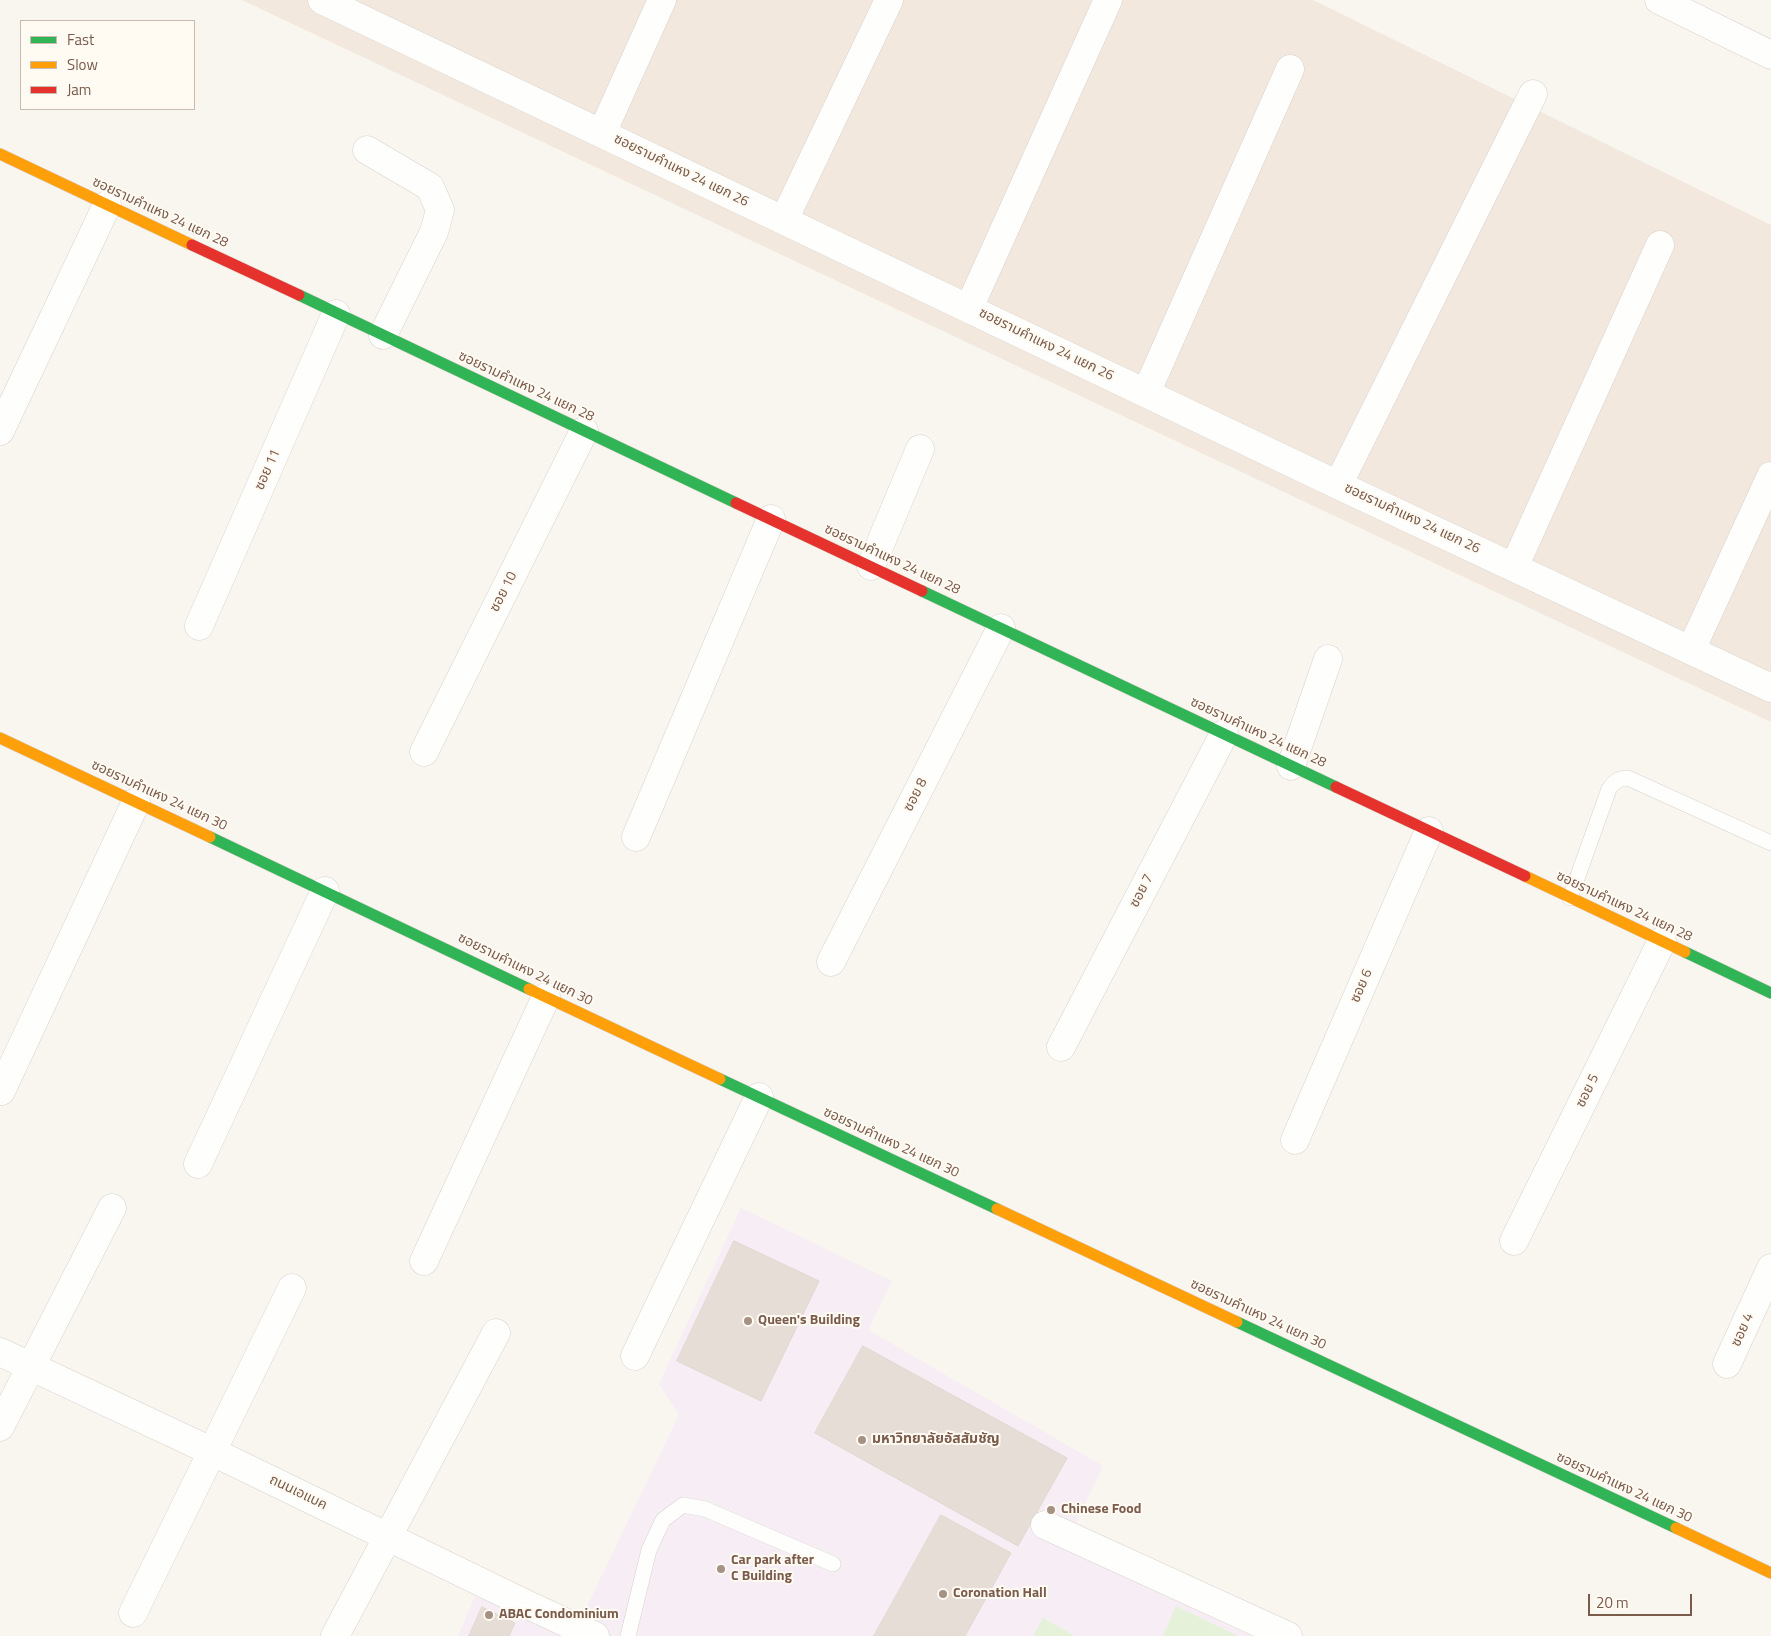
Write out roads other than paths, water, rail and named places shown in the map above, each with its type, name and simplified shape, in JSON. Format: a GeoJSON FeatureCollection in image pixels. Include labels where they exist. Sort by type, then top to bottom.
{"type":"FeatureCollection","features":[{"type":"Feature","properties":{"kind":"street","name":"ซอยรามคำแหง 24 แยก 26"},"geometry":{"type":"LineString","coordinates":[[322,0],[1338,485],[1771,688]]}},
{"type":"Feature","properties":{"kind":"street"},"geometry":{"type":"LineString","coordinates":[[602,133],[662,0]]}},
{"type":"Feature","properties":{"kind":"street"},"geometry":{"type":"LineString","coordinates":[[784,220],[889,0]]}},
{"type":"Feature","properties":{"kind":"street"},"geometry":{"type":"LineString","coordinates":[[969,308],[1108,0]]}},
{"type":"Feature","properties":{"kind":"street"},"geometry":{"type":"LineString","coordinates":[[1659,0],[1771,55]]}},
{"type":"Feature","properties":{"kind":"street"},"geometry":{"type":"LineString","coordinates":[[1146,393],[1290,69]]}},
{"type":"Feature","properties":{"kind":"street"},"geometry":{"type":"LineString","coordinates":[[1338,485],[1533,94]]}},
{"type":"Feature","properties":{"kind":"street"},"geometry":{"type":"LineString","coordinates":[[367,150],[430,187],[440,210],[434,232],[383,335]]}},
{"type":"Feature","properties":{"kind":"street","name":"ซอยรามคำแหง 24 แยก 28"},"geometry":{"type":"LineString","coordinates":[[0,154],[1771,993]]}},
{"type":"Feature","properties":{"kind":"street"},"geometry":{"type":"LineString","coordinates":[[0,431],[107,205]]}},
{"type":"Feature","properties":{"kind":"street"},"geometry":{"type":"LineString","coordinates":[[1514,567],[1660,245]]}},
{"type":"Feature","properties":{"kind":"street","name":"ซอย 11"},"geometry":{"type":"LineString","coordinates":[[200,626],[336,314]]}},
{"type":"Feature","properties":{"kind":"street","name":"ซอย 10"},"geometry":{"type":"LineString","coordinates":[[424,752],[584,431]]}},
{"type":"Feature","properties":{"kind":"street"},"geometry":{"type":"LineString","coordinates":[[871,566],[920,449]]}},
{"type":"Feature","properties":{"kind":"street"},"geometry":{"type":"LineString","coordinates":[[1690,650],[1771,476]]}},
{"type":"Feature","properties":{"kind":"street"},"geometry":{"type":"LineString","coordinates":[[636,837],[771,520]]}},
{"type":"Feature","properties":{"kind":"street","name":"ซอย 8"},"geometry":{"type":"LineString","coordinates":[[831,962],[1001,628]]}},
{"type":"Feature","properties":{"kind":"street"},"geometry":{"type":"LineString","coordinates":[[1291,766],[1328,659]]}},
{"type":"Feature","properties":{"kind":"street","name":"ซอย 7"},"geometry":{"type":"LineString","coordinates":[[1061,1047],[1224,734]]}},
{"type":"Feature","properties":{"kind":"street","name":"ซอยรามคำแหง 24 แยก 30"},"geometry":{"type":"LineString","coordinates":[[0,738],[1771,1573]]}},
{"type":"Feature","properties":{"kind":"street"},"geometry":{"type":"LineString","coordinates":[[0,1091],[136,802]]}},
{"type":"Feature","properties":{"kind":"street","name":"ซอย 6"},"geometry":{"type":"LineString","coordinates":[[1295,1140],[1429,831]]}},
{"type":"Feature","properties":{"kind":"street"},"geometry":{"type":"LineString","coordinates":[[198,1164],[325,891]]}},
{"type":"Feature","properties":{"kind":"street","name":"ซอย 5"},"geometry":{"type":"LineString","coordinates":[[1514,1241],[1662,942]]}},
{"type":"Feature","properties":{"kind":"street"},"geometry":{"type":"LineString","coordinates":[[424,1261],[546,997]]}},
{"type":"Feature","properties":{"kind":"street"},"geometry":{"type":"LineString","coordinates":[[635,1356],[758,1097]]}},
{"type":"Feature","properties":{"kind":"street"},"geometry":{"type":"LineString","coordinates":[[0,1427],[112,1208]]}},
{"type":"Feature","properties":{"kind":"street","name":"ซอย 4"},"geometry":{"type":"LineString","coordinates":[[1728,1364],[1771,1268]]}},
{"type":"Feature","properties":{"kind":"street"},"geometry":{"type":"LineString","coordinates":[[133,1613],[292,1288]]}},
{"type":"Feature","properties":{"kind":"street"},"geometry":{"type":"LineString","coordinates":[[335,1636],[496,1333]]}},
{"type":"Feature","properties":{"kind":"street","name":"ถนนเอแบค"},"geometry":{"type":"LineString","coordinates":[[0,1352],[388,1536],[526,1604],[564,1629],[595,1636]]}},
{"type":"Feature","properties":{"kind":"street"},"geometry":{"type":"LineString","coordinates":[[1046,1525],[1288,1636]]}},
{"type":"Feature","properties":{"kind":"lane"},"geometry":{"type":"LineString","coordinates":[[1570,898],[1609,789],[1620,778],[1628,778],[1771,843]]}},
{"type":"Feature","properties":{"kind":"lane"},"geometry":{"type":"LineString","coordinates":[[628,1636],[649,1550],[663,1520],[683,1505],[705,1509],[833,1564]]}},
{"type":"Feature","properties":{"kind":"place","name":"Queen's Building"},"geometry":{"type":"Point","coordinates":[748,1321]}},
{"type":"Feature","properties":{"kind":"place","name":"มหาวิทยาลัยอัสสัมชัญ"},"geometry":{"type":"Point","coordinates":[862,1440]}},
{"type":"Feature","properties":{"kind":"place","name":"Chinese Food"},"geometry":{"type":"Point","coordinates":[1051,1510]}},
{"type":"Feature","properties":{"kind":"place","name":"Car park after C Building"},"geometry":{"type":"Point","coordinates":[721,1569]}},
{"type":"Feature","properties":{"kind":"place","name":"Coronation Hall"},"geometry":{"type":"Point","coordinates":[943,1594]}},
{"type":"Feature","properties":{"kind":"place","name":"ABAC Condominium"},"geometry":{"type":"Point","coordinates":[489,1615]}}]}
